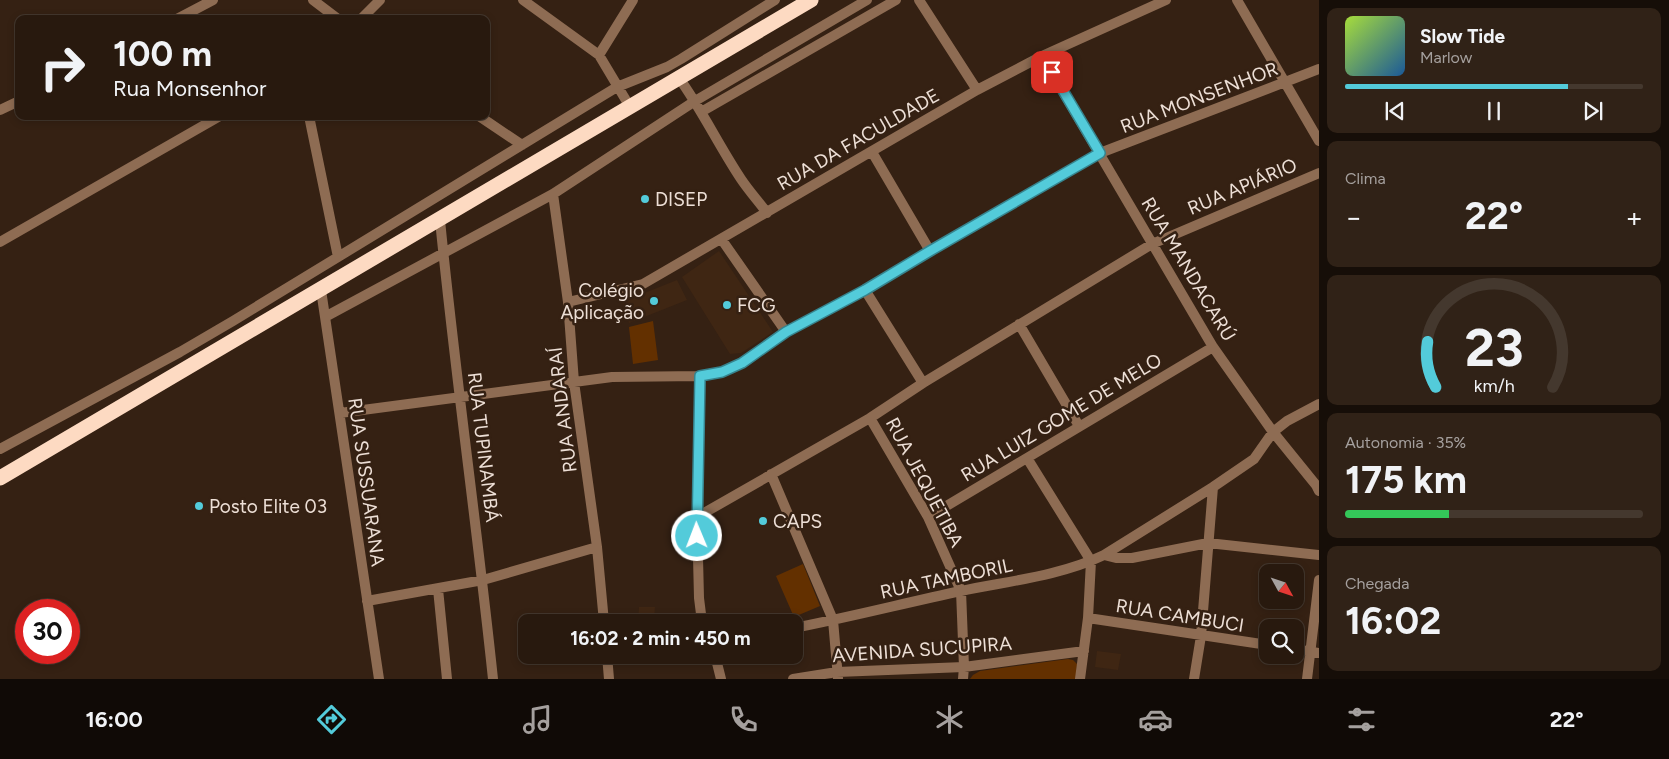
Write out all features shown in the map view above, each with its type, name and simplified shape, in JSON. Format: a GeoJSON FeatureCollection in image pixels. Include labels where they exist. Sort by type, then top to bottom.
{"type":"FeatureCollection","features":[{"type":"Feature","properties":{"kind":"highway"},"geometry":{"type":"LineString","coordinates":[[1,476],[322,290],[811,0]]}},
{"type":"Feature","properties":{"kind":"street"},"geometry":{"type":"LineString","coordinates":[[185,15],[213,0]]}},
{"type":"Feature","properties":{"kind":"street"},"geometry":{"type":"LineString","coordinates":[[313,0],[333,15]]}},
{"type":"Feature","properties":{"kind":"street"},"geometry":{"type":"LineString","coordinates":[[365,15],[380,0]]}},
{"type":"Feature","properties":{"kind":"street"},"geometry":{"type":"LineString","coordinates":[[523,0],[599,55],[630,107]]}},
{"type":"Feature","properties":{"kind":"street"},"geometry":{"type":"LineString","coordinates":[[599,55],[633,0]]}},
{"type":"Feature","properties":{"kind":"street"},"geometry":{"type":"LineString","coordinates":[[0,449],[180,352],[617,87],[667,67],[775,0]]}},
{"type":"Feature","properties":{"kind":"street"},"geometry":{"type":"LineString","coordinates":[[325,317],[553,194],[695,101],[867,0]]}},
{"type":"Feature","properties":{"kind":"street"},"geometry":{"type":"LineString","coordinates":[[701,112],[896,0]]}},
{"type":"Feature","properties":{"kind":"street"},"geometry":{"type":"LineString","coordinates":[[919,0],[977,90]]}},
{"type":"Feature","properties":{"kind":"street","name":"RUA DA FACULDADE"},"geometry":{"type":"LineString","coordinates":[[568,302],[643,284],[722,240],[977,90],[1042,56],[1166,0]]}},
{"type":"Feature","properties":{"kind":"street"},"geometry":{"type":"LineString","coordinates":[[1237,0],[1319,141]]}},
{"type":"Feature","properties":{"kind":"street","name":"RUA MANDACARÚ"},"geometry":{"type":"LineString","coordinates":[[1042,56],[1213,346],[1273,432],[1318,486]]}},
{"type":"Feature","properties":{"kind":"street","name":"RUA MONSENHOR"},"geometry":{"type":"LineString","coordinates":[[340,413],[612,377],[700,376],[722,372],[742,363],[786,332],[865,290],[1100,153],[1319,69]]}},
{"type":"Feature","properties":{"kind":"street"},"geometry":{"type":"LineString","coordinates":[[679,78],[695,101],[741,180],[767,213]]}},
{"type":"Feature","properties":{"kind":"street"},"geometry":{"type":"LineString","coordinates":[[0,110],[15,103]]}},
{"type":"Feature","properties":{"kind":"street"},"geometry":{"type":"LineString","coordinates":[[0,242],[213,120]]}},
{"type":"Feature","properties":{"kind":"street"},"geometry":{"type":"LineString","coordinates":[[310,120],[338,257]]}},
{"type":"Feature","properties":{"kind":"street"},"geometry":{"type":"LineString","coordinates":[[485,120],[522,145]]}},
{"type":"Feature","properties":{"kind":"street"},"geometry":{"type":"LineString","coordinates":[[872,152],[930,251]]}},
{"type":"Feature","properties":{"kind":"street","name":"RUA APIÁRIO"},"geometry":{"type":"LineString","coordinates":[[697,517],[870,418],[923,383],[1152,244],[1319,173]]}},
{"type":"Feature","properties":{"kind":"street","name":"RUA ANDARAÍ"},"geometry":{"type":"LineString","coordinates":[[553,194],[568,302],[574,382],[597,548],[603,614]]}},
{"type":"Feature","properties":{"kind":"street","name":"RUA TUPINAMBÁ"},"geometry":{"type":"LineString","coordinates":[[440,220],[493,679]]}},
{"type":"Feature","properties":{"kind":"street"},"geometry":{"type":"LineString","coordinates":[[722,240],[786,332]]}},
{"type":"Feature","properties":{"kind":"street","name":"RUA SUSSUARANA"},"geometry":{"type":"LineString","coordinates":[[322,290],[379,679]]}},
{"type":"Feature","properties":{"kind":"street"},"geometry":{"type":"LineString","coordinates":[[865,290],[923,383]]}},
{"type":"Feature","properties":{"kind":"street"},"geometry":{"type":"LineString","coordinates":[[1019,324],[1079,426]]}},
{"type":"Feature","properties":{"kind":"street","name":"RUA LUIZ GOME DE MELO"},"geometry":{"type":"LineString","coordinates":[[928,517],[1213,346]]}},
{"type":"Feature","properties":{"kind":"street"},"geometry":{"type":"LineString","coordinates":[[700,376],[697,517],[701,614]]}},
{"type":"Feature","properties":{"kind":"street","name":"RUA TAMBORIL"},"geometry":{"type":"LineString","coordinates":[[803,626],[961,591],[1023,580],[1091,561],[1104,555],[1212,487],[1254,458],[1273,432],[1287,421],[1319,404]]}},
{"type":"Feature","properties":{"kind":"street","name":"RUA JEQUETIBA"},"geometry":{"type":"LineString","coordinates":[[870,418],[928,517],[961,591]]}},
{"type":"Feature","properties":{"kind":"street"},"geometry":{"type":"LineString","coordinates":[[1026,458],[1091,561],[1088,618],[1080,679]]}},
{"type":"Feature","properties":{"kind":"street"},"geometry":{"type":"LineString","coordinates":[[771,474],[833,620],[837,676]]}},
{"type":"Feature","properties":{"kind":"street"},"geometry":{"type":"LineString","coordinates":[[1194,679],[1201,636],[1212,487]]}},
{"type":"Feature","properties":{"kind":"street"},"geometry":{"type":"LineString","coordinates":[[1104,555],[1116,558],[1132,558],[1208,543],[1319,555]]}},
{"type":"Feature","properties":{"kind":"street"},"geometry":{"type":"LineString","coordinates":[[367,601],[483,580],[597,548]]}},
{"type":"Feature","properties":{"kind":"street"},"geometry":{"type":"LineString","coordinates":[[1307,679],[1315,652],[1319,580]]}},
{"type":"Feature","properties":{"kind":"street"},"geometry":{"type":"LineString","coordinates":[[438,588],[446,679]]}},
{"type":"Feature","properties":{"kind":"street"},"geometry":{"type":"LineString","coordinates":[[961,591],[963,679]]}},
{"type":"Feature","properties":{"kind":"street","name":"RUA CAMBUCI"},"geometry":{"type":"LineString","coordinates":[[1088,618],[1259,644]]}},
{"type":"Feature","properties":{"kind":"street","name":"AVENIDA SUCUPIRA"},"geometry":{"type":"LineString","coordinates":[[793,679],[964,667],[1084,651]]}},
{"type":"Feature","properties":{"kind":"street"},"geometry":{"type":"LineString","coordinates":[[608,664],[609,679]]}},
{"type":"Feature","properties":{"kind":"street"},"geometry":{"type":"LineString","coordinates":[[717,664],[720,679]]}},
{"type":"Feature","properties":{"kind":"shaded area","name":"FCG"},"geometry":{"type":"Polygon","coordinates":[[[719,251],[773,332],[741,353],[730,354],[682,277],[719,251]]]}},
{"type":"Feature","properties":{"kind":"shaded area","name":"Colégio Aplicação"},"geometry":{"type":"Polygon","coordinates":[[[677,280],[687,300],[629,323],[622,302],[677,280]]]}},
{"type":"Feature","properties":{"kind":"shaded area"},"geometry":{"type":"Polygon","coordinates":[[[653,321],[658,360],[633,364],[629,327],[653,321]]]}},
{"type":"Feature","properties":{"kind":"shaded area"},"geometry":{"type":"Polygon","coordinates":[[[803,564],[820,606],[801,614],[793,614],[776,576],[803,564]]]}},
{"type":"Feature","properties":{"kind":"shaded area"},"geometry":{"type":"Polygon","coordinates":[[[639,607],[655,607],[654,614],[639,614],[639,607]]]}},
{"type":"Feature","properties":{"kind":"shaded area"},"geometry":{"type":"Polygon","coordinates":[[[1097,651],[1121,654],[1118,670],[1095,667],[1097,651]]]}},
{"type":"Feature","properties":{"kind":"shaded area"},"geometry":{"type":"Polygon","coordinates":[[[1068,659],[1073,660],[1077,664],[1076,679],[970,679],[980,671],[1068,659]]]}},
{"type":"Feature","properties":{"kind":"place","name":"DISEP"},"geometry":{"type":"Point","coordinates":[645,199]}},
{"type":"Feature","properties":{"kind":"place","name":"Colégio Aplicação"},"geometry":{"type":"Point","coordinates":[654,301]}},
{"type":"Feature","properties":{"kind":"place","name":"FCG"},"geometry":{"type":"Point","coordinates":[727,305]}},
{"type":"Feature","properties":{"kind":"place","name":"Posto Elite 03"},"geometry":{"type":"Point","coordinates":[199,506]}},
{"type":"Feature","properties":{"kind":"place","name":"CAPS"},"geometry":{"type":"Point","coordinates":[763,521]}},
{"type":"Feature","properties":{"kind":"route"},"geometry":{"type":"LineString","coordinates":[[697,536],[700,376],[722,372],[742,363],[786,332],[865,290],[1100,153],[1052,72]]}}]}
